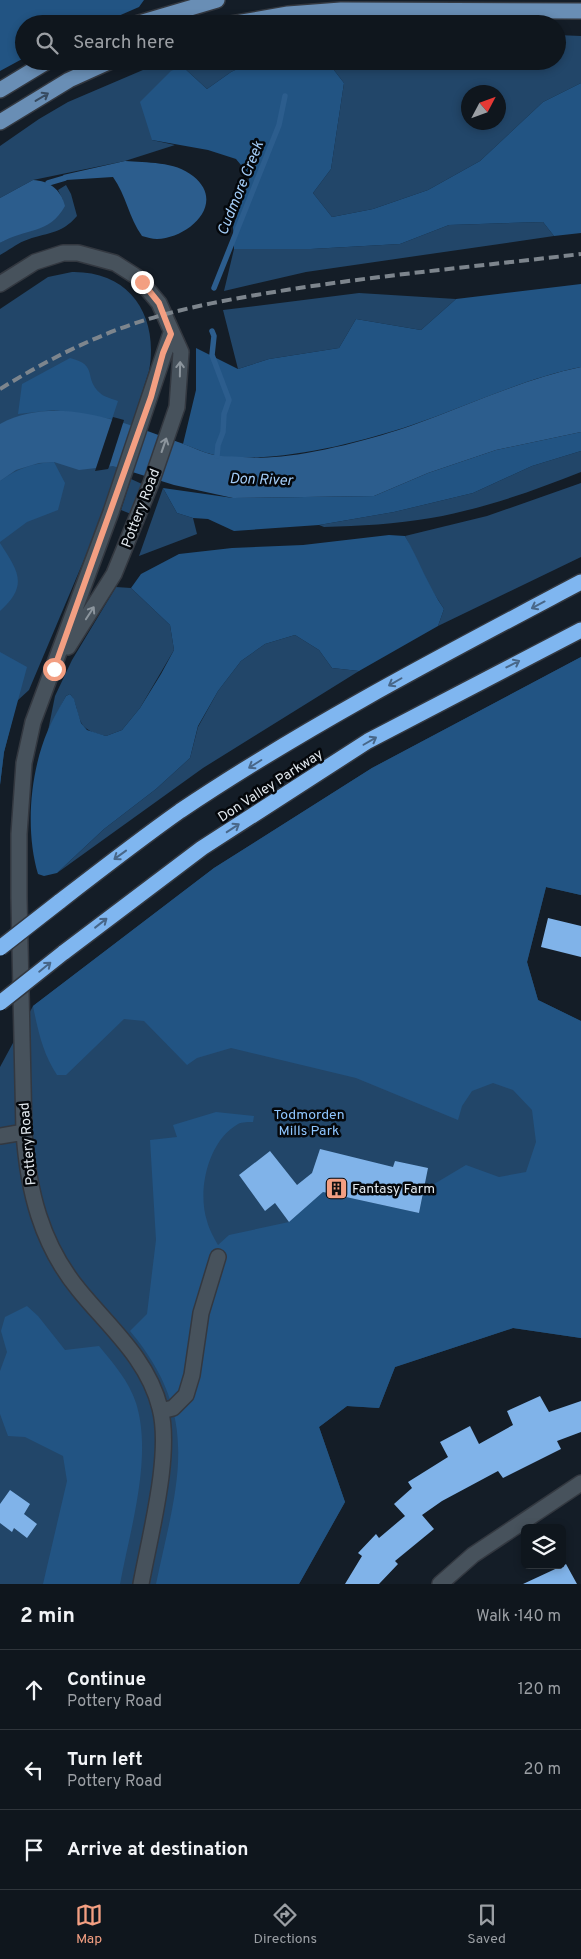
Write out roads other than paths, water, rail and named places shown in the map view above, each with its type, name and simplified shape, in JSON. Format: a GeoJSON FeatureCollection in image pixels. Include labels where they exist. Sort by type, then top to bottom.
{"type":"FeatureCollection","features":[{"type":"Feature","properties":{"kind":"highway","name":"Don Valley Parkway"},"geometry":{"type":"LineString","coordinates":[[0,948],[180,811],[297,738],[445,654],[581,582]]}},
{"type":"Feature","properties":{"kind":"highway","name":"Don Valley Parkway"},"geometry":{"type":"LineString","coordinates":[[0,1003],[62,953],[202,848],[368,742],[581,630]]}},
{"type":"Feature","properties":{"kind":"main road"},"geometry":{"type":"LineString","coordinates":[[166,15],[217,0]]}},
{"type":"Feature","properties":{"kind":"main road"},"geometry":{"type":"LineString","coordinates":[[282,15],[341,10],[581,11]]}},
{"type":"Feature","properties":{"kind":"main road"},"geometry":{"type":"LineString","coordinates":[[0,90],[33,70]]}},
{"type":"Feature","properties":{"kind":"main road"},"geometry":{"type":"LineString","coordinates":[[0,122],[69,80],[91,70]]}},
{"type":"Feature","properties":{"kind":"street","name":"Pottery Road"},"geometry":{"type":"LineString","coordinates":[[0,284],[20,270],[49,256],[78,253],[98,257],[129,271],[149,290],[159,303],[171,334],[181,352],[177,407],[151,483],[114,574],[54,669]]}},
{"type":"Feature","properties":{"kind":"street","name":"Pottery Road"},"geometry":{"type":"LineString","coordinates":[[141,1584],[162,1461],[164,1436],[161,1411],[156,1393],[142,1365],[79,1290],[50,1246],[31,1191],[24,1132],[19,898],[20,803],[24,763],[33,722],[124,475],[151,397],[163,353],[171,334]]}},
{"type":"Feature","properties":{"kind":"street"},"geometry":{"type":"LineString","coordinates":[[0,1136],[24,1132]]}},
{"type":"Feature","properties":{"kind":"street"},"geometry":{"type":"LineString","coordinates":[[161,1411],[173,1408],[186,1395],[192,1375],[201,1313],[218,1256]]}},
{"type":"Feature","properties":{"kind":"street"},"geometry":{"type":"LineString","coordinates":[[440,1584],[473,1555],[581,1483]]}},
{"type":"Feature","properties":{"kind":"water"},"geometry":{"type":"Polygon","coordinates":[[[125,161],[169,165],[186,171],[193,176],[203,186],[206,197],[205,208],[200,217],[181,233],[169,237],[157,239],[142,236],[113,177],[66,180],[63,175],[125,161]]]}},
{"type":"Feature","properties":{"kind":"water"},"geometry":{"type":"Polygon","coordinates":[[[33,180],[44,182],[54,187],[61,195],[65,206],[52,222],[0,243],[0,198],[33,180]]]}},
{"type":"Feature","properties":{"kind":"water","name":"Don River"},"geometry":{"type":"Polygon","coordinates":[[[581,367],[581,432],[496,450],[428,473],[374,496],[233,498],[174,485],[113,466],[79,470],[54,462],[39,463],[16,470],[0,481],[0,424],[22,415],[44,411],[89,414],[216,455],[254,458],[289,456],[344,445],[381,435],[413,425],[517,385],[581,367]]]}},
{"type":"Feature","properties":{"kind":"waterway","name":"Cudmore Creek"},"geometry":{"type":"LineString","coordinates":[[214,288],[279,125],[285,96]]}},
{"type":"Feature","properties":{"kind":"waterway"},"geometry":{"type":"LineString","coordinates":[[48,183],[65,178]]}},
{"type":"Feature","properties":{"kind":"waterway","name":"Cudmore Creek"},"geometry":{"type":"LineString","coordinates":[[212,331],[214,336],[212,355],[229,400],[224,414],[223,432],[218,445],[217,456]]}},
{"type":"Feature","properties":{"kind":"railway"},"geometry":{"type":"LineString","coordinates":[[0,389],[48,361],[98,337],[151,318],[187,309],[243,297],[318,285],[581,254]]}},
{"type":"Feature","properties":{"kind":"place","name":"Fantasy Farm"},"geometry":{"type":"Point","coordinates":[336,1188]}},
{"type":"Feature","properties":{"kind":"park label","name":"Todmorden Mills Park"},"geometry":{"type":"Point","coordinates":[309,1122]}}]}
